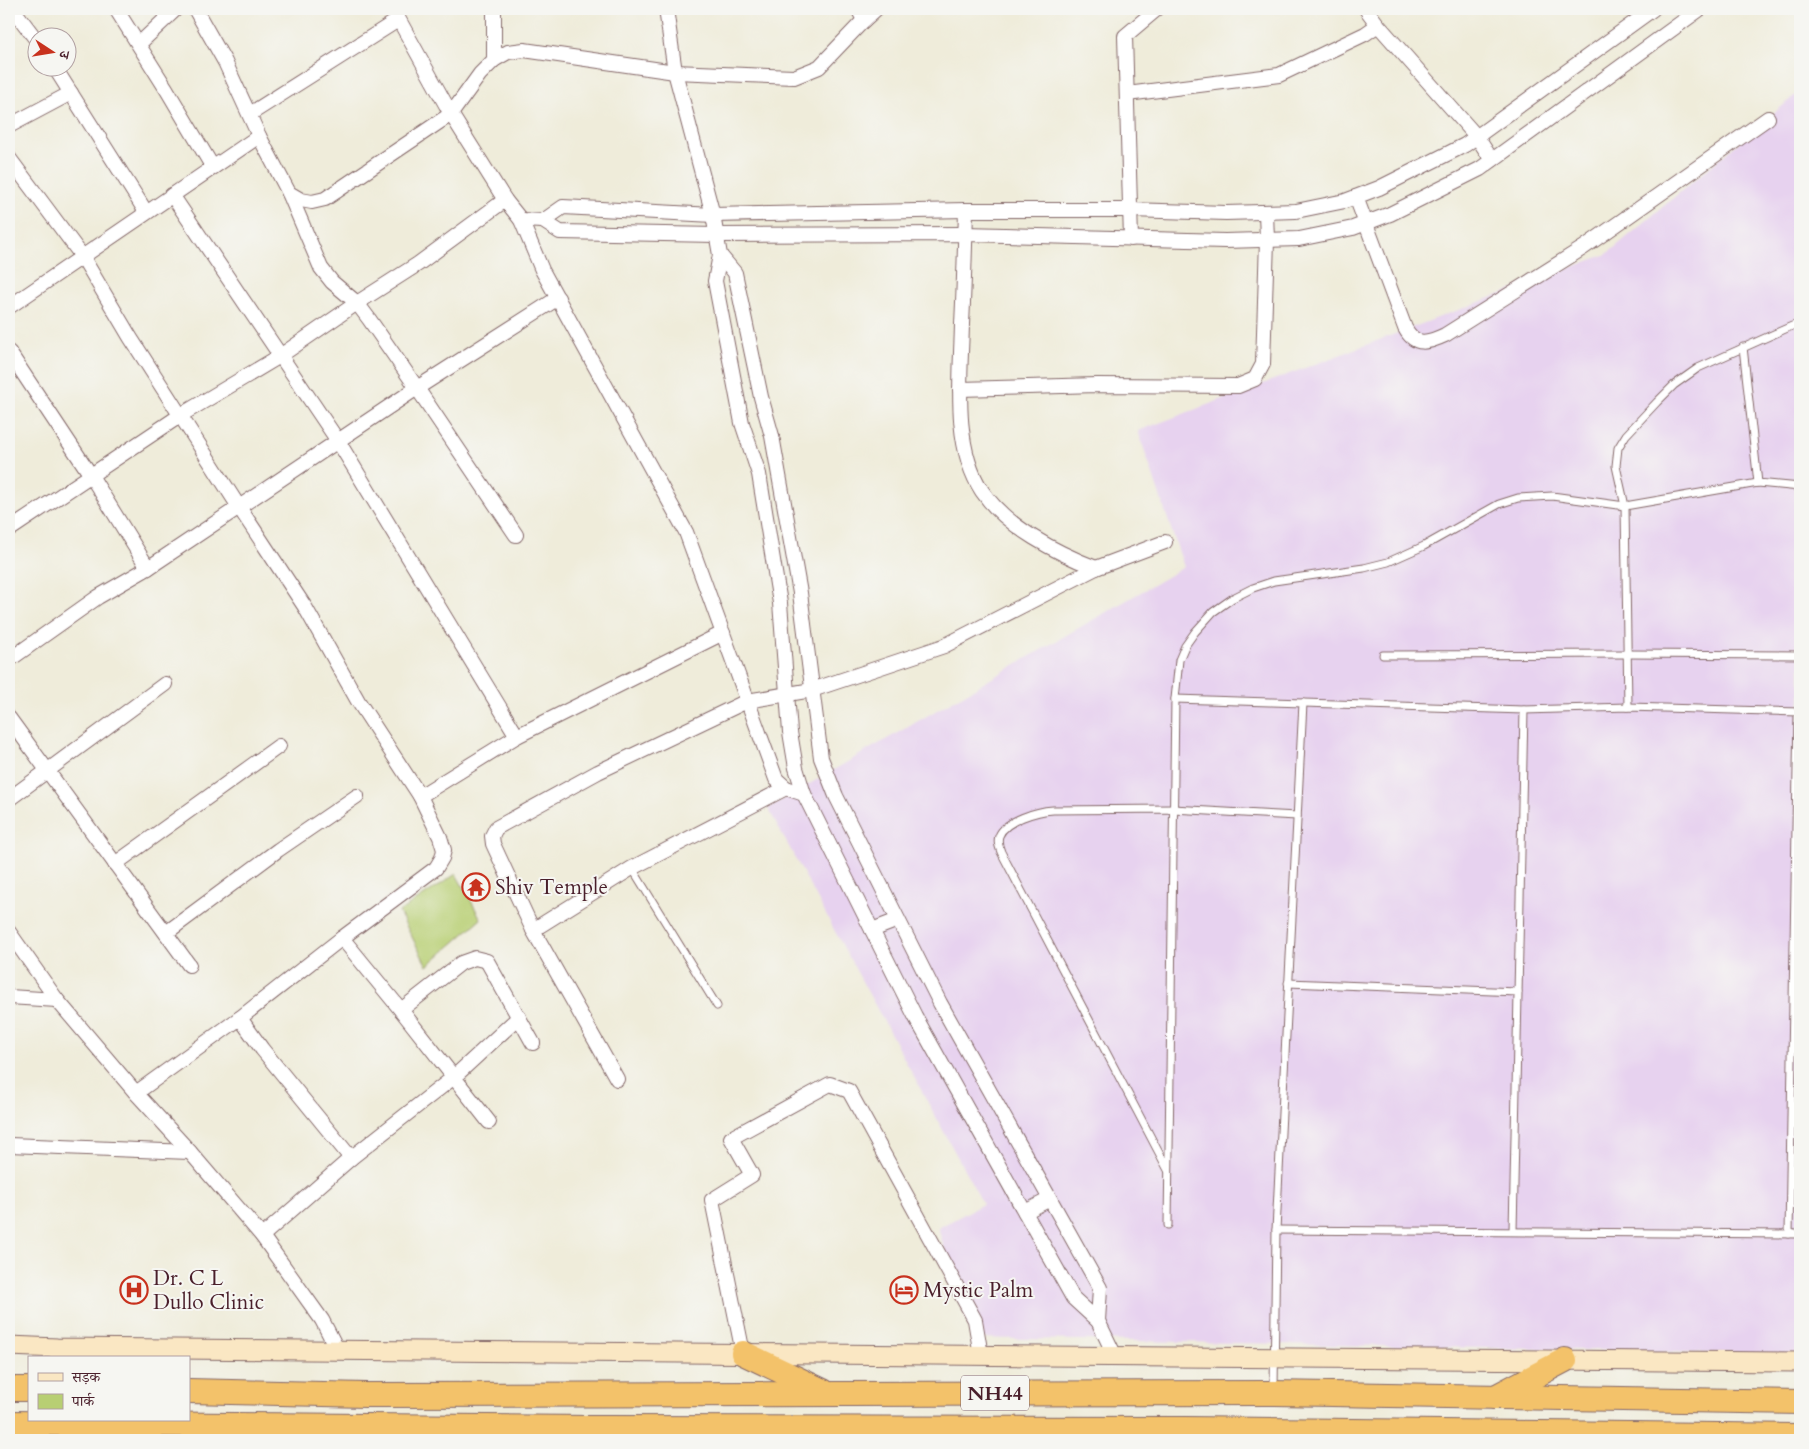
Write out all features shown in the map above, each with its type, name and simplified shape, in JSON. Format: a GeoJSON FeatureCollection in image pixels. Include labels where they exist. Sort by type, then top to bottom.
{"type":"FeatureCollection","features":[{"type":"Feature","properties":{"kind":"highway"},"geometry":{"type":"LineString","coordinates":[[744,1353],[828,1394]]}},
{"type":"Feature","properties":{"kind":"highway"},"geometry":{"type":"LineString","coordinates":[[1494,1397],[1565,1360]]}},
{"type":"Feature","properties":{"kind":"highway"},"geometry":{"type":"LineString","coordinates":[[9,1389],[28,1389]]}},
{"type":"Feature","properties":{"kind":"highway","name":"NH44"},"geometry":{"type":"LineString","coordinates":[[190,1391],[366,1395],[1274,1393],[1800,1402]]}},
{"type":"Feature","properties":{"kind":"highway","name":"NH44"},"geometry":{"type":"LineString","coordinates":[[9,1423],[612,1428],[1185,1429],[1451,1436],[1800,1436]]}},
{"type":"Feature","properties":{"kind":"highway"},"geometry":{"type":"LineString","coordinates":[[1159,1440],[1185,1429]]}},
{"type":"Feature","properties":{"kind":"street"},"geometry":{"type":"LineString","coordinates":[[13,9],[28,29]]}},
{"type":"Feature","properties":{"kind":"street"},"geometry":{"type":"LineString","coordinates":[[116,9],[212,166]]}},
{"type":"Feature","properties":{"kind":"street"},"geometry":{"type":"LineString","coordinates":[[139,44],[176,9]]}},
{"type":"Feature","properties":{"kind":"street"},"geometry":{"type":"LineString","coordinates":[[195,9],[225,62],[259,136],[289,193],[321,268],[332,282],[357,303],[516,535]]}},
{"type":"Feature","properties":{"kind":"street"},"geometry":{"type":"LineString","coordinates":[[494,9],[494,60]]}},
{"type":"Feature","properties":{"kind":"street"},"geometry":{"type":"LineString","coordinates":[[666,9],[675,72],[712,215],[720,256],[715,281],[738,405],[759,474],[780,603],[790,732],[796,768],[804,794],[915,1016],[1074,1298],[1098,1321],[1115,1356]]}},
{"type":"Feature","properties":{"kind":"street"},"geometry":{"type":"LineString","coordinates":[[289,193],[301,200],[312,202],[325,199],[451,114],[480,74],[494,60],[508,52],[524,50],[675,72],[794,76],[819,67],[861,14],[876,9]]}},
{"type":"Feature","properties":{"kind":"street"},"geometry":{"type":"LineString","coordinates":[[1131,238],[1124,36],[1158,9]]}},
{"type":"Feature","properties":{"kind":"street"},"geometry":{"type":"LineString","coordinates":[[1366,9],[1477,137],[1492,160]]}},
{"type":"Feature","properties":{"kind":"street"},"geometry":{"type":"LineString","coordinates":[[542,221],[562,207],[712,215],[966,210],[1130,210],[1226,213],[1296,211],[1356,197],[1379,188],[1465,145],[1653,9]]}},
{"type":"Feature","properties":{"kind":"street"},"geometry":{"type":"LineString","coordinates":[[522,220],[542,221],[560,232],[716,235],[965,234],[1131,238],[1299,239],[1353,228],[1367,223],[1390,214],[1480,169],[1700,9]]}},
{"type":"Feature","properties":{"kind":"street"},"geometry":{"type":"LineString","coordinates":[[250,114],[396,14],[451,114],[505,200],[522,220],[542,270],[686,532],[776,779],[786,788],[804,794]]}},
{"type":"Feature","properties":{"kind":"street"},"geometry":{"type":"LineString","coordinates":[[1126,94],[1279,75],[1365,34],[1378,25]]}},
{"type":"Feature","properties":{"kind":"street"},"geometry":{"type":"LineString","coordinates":[[61,78],[146,212]]}},
{"type":"Feature","properties":{"kind":"street"},"geometry":{"type":"LineString","coordinates":[[9,126],[71,93]]}},
{"type":"Feature","properties":{"kind":"street"},"geometry":{"type":"LineString","coordinates":[[1356,197],[1405,328],[1414,339],[1427,342],[1445,335],[1583,248],[1768,118]]}},
{"type":"Feature","properties":{"kind":"street"},"geometry":{"type":"LineString","coordinates":[[9,307],[212,166],[259,136]]}},
{"type":"Feature","properties":{"kind":"street"},"geometry":{"type":"LineString","coordinates":[[9,158],[82,256],[130,337],[305,607],[358,701],[420,796],[440,837],[444,850],[436,868],[342,938],[240,1018],[136,1092]]}},
{"type":"Feature","properties":{"kind":"street"},"geometry":{"type":"LineString","coordinates":[[172,195],[338,442],[517,736]]}},
{"type":"Feature","properties":{"kind":"street"},"geometry":{"type":"LineString","coordinates":[[9,530],[90,474],[181,415],[280,356],[418,264],[505,200]]}},
{"type":"Feature","properties":{"kind":"street"},"geometry":{"type":"LineString","coordinates":[[966,210],[960,389],[962,428],[968,464],[982,491],[1007,518],[1068,557],[1096,568]]}},
{"type":"Feature","properties":{"kind":"street"},"geometry":{"type":"LineString","coordinates":[[960,389],[1097,385],[1238,386],[1255,380],[1263,364],[1266,212]]}},
{"type":"Feature","properties":{"kind":"street"},"geometry":{"type":"LineString","coordinates":[[720,256],[735,273],[761,397],[772,436],[800,593],[821,758],[836,796],[940,1003],[1100,1288],[1098,1321]]}},
{"type":"Feature","properties":{"kind":"street"},"geometry":{"type":"LineString","coordinates":[[9,660],[98,598],[148,568],[417,388],[558,298]]}},
{"type":"Feature","properties":{"kind":"street"},"geometry":{"type":"LineString","coordinates":[[9,352],[90,474],[148,568]]}},
{"type":"Feature","properties":{"kind":"street"},"geometry":{"type":"LineString","coordinates":[[738,405],[761,397]]}},
{"type":"Feature","properties":{"kind":"street"},"geometry":{"type":"LineString","coordinates":[[617,1079],[533,930],[494,844],[492,836],[496,828],[598,772],[747,701],[812,690],[944,646],[1096,568],[1165,542]]}},
{"type":"Feature","properties":{"kind":"street"},"geometry":{"type":"LineString","coordinates":[[420,796],[517,736],[723,633]]}},
{"type":"Feature","properties":{"kind":"street"},"geometry":{"type":"LineString","coordinates":[[9,799],[165,684]]}},
{"type":"Feature","properties":{"kind":"street"},"geometry":{"type":"LineString","coordinates":[[9,718],[189,965]]}},
{"type":"Feature","properties":{"kind":"street"},"geometry":{"type":"LineString","coordinates":[[115,864],[279,746]]}},
{"type":"Feature","properties":{"kind":"street"},"geometry":{"type":"LineString","coordinates":[[533,930],[632,868],[786,788]]}},
{"type":"Feature","properties":{"kind":"street"},"geometry":{"type":"LineString","coordinates":[[166,933],[278,850],[357,796]]}},
{"type":"Feature","properties":{"kind":"street"},"geometry":{"type":"LineString","coordinates":[[872,930],[898,920]]}},
{"type":"Feature","properties":{"kind":"street"},"geometry":{"type":"LineString","coordinates":[[9,932],[58,1000],[262,1236],[322,1320],[338,1351]]}},
{"type":"Feature","properties":{"kind":"street"},"geometry":{"type":"LineString","coordinates":[[342,938],[488,1122]]}},
{"type":"Feature","properties":{"kind":"street"},"geometry":{"type":"LineString","coordinates":[[401,1010],[461,963],[475,958],[487,961],[533,1043]]}},
{"type":"Feature","properties":{"kind":"street"},"geometry":{"type":"LineString","coordinates":[[9,998],[58,1000]]}},
{"type":"Feature","properties":{"kind":"street"},"geometry":{"type":"LineString","coordinates":[[262,1236],[351,1158],[454,1077],[519,1017]]}},
{"type":"Feature","properties":{"kind":"street"},"geometry":{"type":"LineString","coordinates":[[240,1018],[262,1049],[351,1158]]}},
{"type":"Feature","properties":{"kind":"street"},"geometry":{"type":"LineString","coordinates":[[744,1353],[712,1200],[752,1175],[731,1138],[830,1084],[849,1091],[975,1320],[981,1355]]}},
{"type":"Feature","properties":{"kind":"street"},"geometry":{"type":"LineString","coordinates":[[9,1145],[190,1152]]}},
{"type":"Feature","properties":{"kind":"street"},"geometry":{"type":"LineString","coordinates":[[1025,1212],[1050,1200]]}},
{"type":"Feature","properties":{"kind":"street"},"geometry":{"type":"LineString","coordinates":[[9,1346],[338,1351],[1800,1362]]}},
{"type":"Feature","properties":{"kind":"lane"},"geometry":{"type":"LineString","coordinates":[[1628,707],[1625,506],[1616,466],[1616,456],[1620,442],[1674,385],[1698,368],[1800,324]]}},
{"type":"Feature","properties":{"kind":"lane"},"geometry":{"type":"LineString","coordinates":[[1743,347],[1758,483]]}},
{"type":"Feature","properties":{"kind":"lane"},"geometry":{"type":"LineString","coordinates":[[1168,1225],[1175,699],[1179,660],[1185,646],[1195,632],[1213,612],[1233,598],[1253,588],[1274,581],[1364,568],[1388,562],[1424,546],[1499,504],[1518,498],[1552,496],[1625,506],[1758,483],[1800,487]]}},
{"type":"Feature","properties":{"kind":"lane"},"geometry":{"type":"LineString","coordinates":[[1384,656],[1627,654],[1800,656]]}},
{"type":"Feature","properties":{"kind":"lane"},"geometry":{"type":"LineString","coordinates":[[1175,699],[1524,710],[1628,707],[1799,712],[1797,983],[1789,1234]]}},
{"type":"Feature","properties":{"kind":"lane"},"geometry":{"type":"LineString","coordinates":[[1274,1393],[1276,1230],[1303,703]]}},
{"type":"Feature","properties":{"kind":"lane"},"geometry":{"type":"LineString","coordinates":[[1513,1231],[1524,710]]}},
{"type":"Feature","properties":{"kind":"lane"},"geometry":{"type":"LineString","coordinates":[[1169,1170],[1001,852],[999,836],[1005,829],[1025,816],[1039,811],[1174,809],[1297,816]]}},
{"type":"Feature","properties":{"kind":"lane"},"geometry":{"type":"LineString","coordinates":[[632,868],[717,1006]]}},
{"type":"Feature","properties":{"kind":"lane"},"geometry":{"type":"LineString","coordinates":[[1288,983],[1518,992]]}},
{"type":"Feature","properties":{"kind":"lane"},"geometry":{"type":"LineString","coordinates":[[1276,1230],[1800,1234]]}},
{"type":"Feature","properties":{"kind":"shaded area"},"geometry":{"type":"Polygon","coordinates":[[[1800,91],[1800,1354],[972,1338],[938,1228],[983,1204],[768,808],[1184,567],[1138,431],[1607,254],[1800,91]]]}},
{"type":"Feature","properties":{"kind":"green space"},"geometry":{"type":"Polygon","coordinates":[[[456,874],[481,919],[427,966],[399,912],[456,874]]]}},
{"type":"Feature","properties":{"kind":"place","name":"Shiv Temple"},"geometry":{"type":"Point","coordinates":[476,887]}},
{"type":"Feature","properties":{"kind":"place","name":"Dr. C L Dullo Clinic"},"geometry":{"type":"Point","coordinates":[134,1290]}},
{"type":"Feature","properties":{"kind":"place","name":"Mystic Palm"},"geometry":{"type":"Point","coordinates":[904,1290]}}]}
